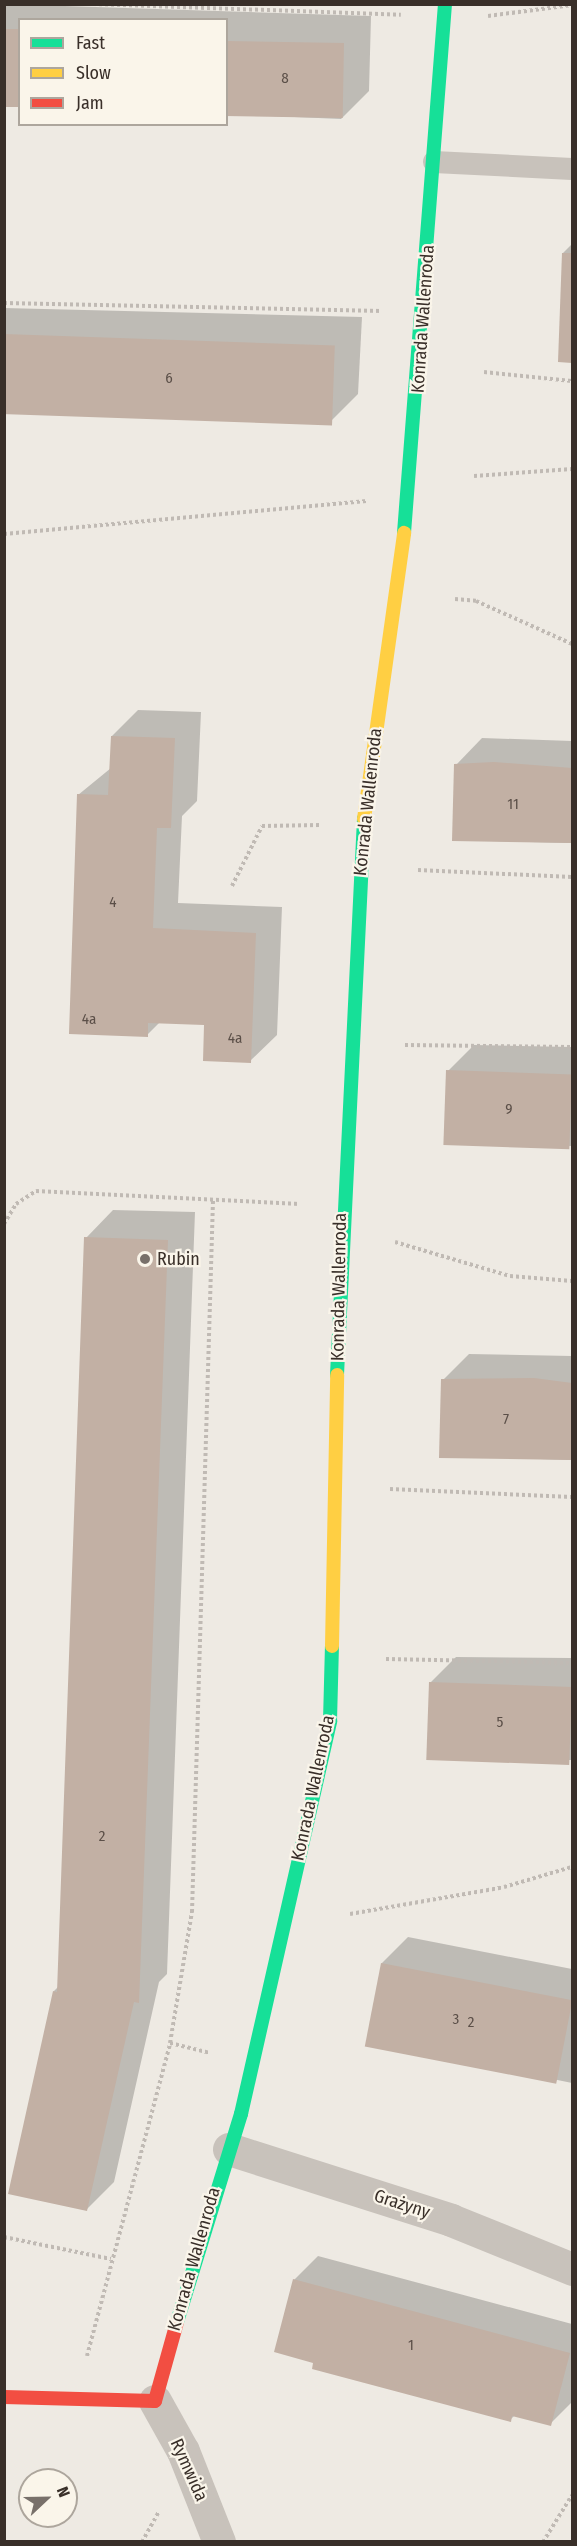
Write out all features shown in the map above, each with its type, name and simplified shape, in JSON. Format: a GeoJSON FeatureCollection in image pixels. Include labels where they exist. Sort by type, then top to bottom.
{"type":"FeatureCollection","features":[{"type":"Feature","properties":{"kind":"street","name":"Konrada Wallenroda"},"geometry":{"type":"LineString","coordinates":[[155,2401],[229,2149],[330,1721],[340,1229],[354,945],[366,796],[413,473],[445,4]]}},
{"type":"Feature","properties":{"kind":"street","name":"Grażyny"},"geometry":{"type":"LineString","coordinates":[[229,2149],[452,2220],[573,2269]]}},
{"type":"Feature","properties":{"kind":"street"},"geometry":{"type":"LineString","coordinates":[[4,2397],[155,2401]]}},
{"type":"Feature","properties":{"kind":"street","name":"Rymwida"},"geometry":{"type":"LineString","coordinates":[[155,2401],[183,2451],[219,2541]]}},
{"type":"Feature","properties":{"kind":"lane"},"geometry":{"type":"LineString","coordinates":[[434,162],[573,169]]}},
{"type":"Feature","properties":{"kind":"path"},"geometry":{"type":"LineString","coordinates":[[93,4],[401,15]]}},
{"type":"Feature","properties":{"kind":"path"},"geometry":{"type":"LineString","coordinates":[[475,16],[573,4]]}},
{"type":"Feature","properties":{"kind":"path"},"geometry":{"type":"LineString","coordinates":[[4,303],[384,311]]}},
{"type":"Feature","properties":{"kind":"path"},"geometry":{"type":"LineString","coordinates":[[484,372],[573,381]]}},
{"type":"Feature","properties":{"kind":"path"},"geometry":{"type":"LineString","coordinates":[[474,476],[573,469]]}},
{"type":"Feature","properties":{"kind":"path"},"geometry":{"type":"LineString","coordinates":[[4,534],[367,501]]}},
{"type":"Feature","properties":{"kind":"path"},"geometry":{"type":"LineString","coordinates":[[455,598],[476,601],[573,644]]}},
{"type":"Feature","properties":{"kind":"path"},"geometry":{"type":"LineString","coordinates":[[232,886],[262,826],[320,825]]}},
{"type":"Feature","properties":{"kind":"path"},"geometry":{"type":"LineString","coordinates":[[418,870],[573,877]]}},
{"type":"Feature","properties":{"kind":"path"},"geometry":{"type":"LineString","coordinates":[[405,1045],[573,1047]]}},
{"type":"Feature","properties":{"kind":"path"},"geometry":{"type":"LineString","coordinates":[[4,1224],[16,1204],[36,1191],[303,1204]]}},
{"type":"Feature","properties":{"kind":"path"},"geometry":{"type":"LineString","coordinates":[[85,2366],[111,2259],[170,2043],[192,1912],[213,1200]]}},
{"type":"Feature","properties":{"kind":"path"},"geometry":{"type":"LineString","coordinates":[[395,1242],[510,1276],[573,1281]]}},
{"type":"Feature","properties":{"kind":"path"},"geometry":{"type":"LineString","coordinates":[[390,1489],[573,1497]]}},
{"type":"Feature","properties":{"kind":"path"},"geometry":{"type":"LineString","coordinates":[[386,1659],[573,1663]]}},
{"type":"Feature","properties":{"kind":"path"},"geometry":{"type":"LineString","coordinates":[[350,1914],[504,1887],[573,1867]]}},
{"type":"Feature","properties":{"kind":"path"},"geometry":{"type":"LineString","coordinates":[[170,2043],[222,2055]]}},
{"type":"Feature","properties":{"kind":"path"},"geometry":{"type":"LineString","coordinates":[[4,2237],[111,2259]]}},
{"type":"Feature","properties":{"kind":"path"},"geometry":{"type":"LineString","coordinates":[[543,2541],[573,2495]]}},
{"type":"Feature","properties":{"kind":"building"},"geometry":{"type":"Polygon","coordinates":[[[4,29],[18,29],[18,107],[4,107],[4,29]]]}},
{"type":"Feature","properties":{"kind":"building"},"geometry":{"type":"Polygon","coordinates":[[[228,41],[344,43],[343,118],[228,116],[228,41]]]}},
{"type":"Feature","properties":{"kind":"building"},"geometry":{"type":"Polygon","coordinates":[[[562,253],[572,253],[572,363],[558,362],[562,253]]]}},
{"type":"Feature","properties":{"kind":"building"},"geometry":{"type":"Polygon","coordinates":[[[4,334],[335,346],[332,426],[4,414],[4,334]]]}},
{"type":"Feature","properties":{"kind":"building"},"geometry":{"type":"Polygon","coordinates":[[[111,736],[175,738],[171,828],[157,828],[153,928],[256,933],[251,1063],[203,1061],[204,1025],[148,1023],[148,1037],[69,1034],[77,794],[108,795],[111,736]]]}},
{"type":"Feature","properties":{"kind":"building"},"geometry":{"type":"Polygon","coordinates":[[[494,762],[572,768],[572,843],[452,841],[454,764],[494,762]]]}},
{"type":"Feature","properties":{"kind":"building"},"geometry":{"type":"Polygon","coordinates":[[[446,1070],[572,1074],[569,1149],[443,1145],[446,1070]]]}},
{"type":"Feature","properties":{"kind":"building"},"geometry":{"type":"Polygon","coordinates":[[[84,1237],[168,1240],[139,2003],[134,2002],[87,2211],[8,2194],[53,1991],[57,1992],[84,1237]]]}},
{"type":"Feature","properties":{"kind":"building"},"geometry":{"type":"Polygon","coordinates":[[[534,1378],[572,1383],[572,1460],[439,1458],[441,1379],[534,1378]]]}},
{"type":"Feature","properties":{"kind":"building"},"geometry":{"type":"Polygon","coordinates":[[[429,1682],[572,1687],[569,1765],[426,1760],[429,1682]]]}},
{"type":"Feature","properties":{"kind":"building"},"geometry":{"type":"Polygon","coordinates":[[[381,1963],[572,2000],[556,2084],[365,2046],[381,1963]]]}},
{"type":"Feature","properties":{"kind":"building"},"geometry":{"type":"Polygon","coordinates":[[[293,2279],[570,2353],[551,2426],[512,2416],[511,2422],[312,2369],[313,2363],[274,2352],[293,2279]]]}},
{"type":"Feature","properties":{"kind":"traffic: fast"},"geometry":{"type":"LineString","coordinates":[[404,533],[445,4]]}},
{"type":"Feature","properties":{"kind":"traffic: fast"},"geometry":{"type":"LineString","coordinates":[[337,1375],[364,819]]}},
{"type":"Feature","properties":{"kind":"traffic: fast"},"geometry":{"type":"LineString","coordinates":[[177,2322],[241,2114],[330,1721],[332,1646]]}},
{"type":"Feature","properties":{"kind":"traffic: slow"},"geometry":{"type":"LineString","coordinates":[[364,819],[404,533]]}},
{"type":"Feature","properties":{"kind":"traffic: slow"},"geometry":{"type":"LineString","coordinates":[[332,1646],[337,1375]]}},
{"type":"Feature","properties":{"kind":"traffic: jam"},"geometry":{"type":"LineString","coordinates":[[4,2397],[155,2401],[177,2322]]}},
{"type":"Feature","properties":{"kind":"place","name":"Rubin"},"geometry":{"type":"Point","coordinates":[145,1259]}}]}
